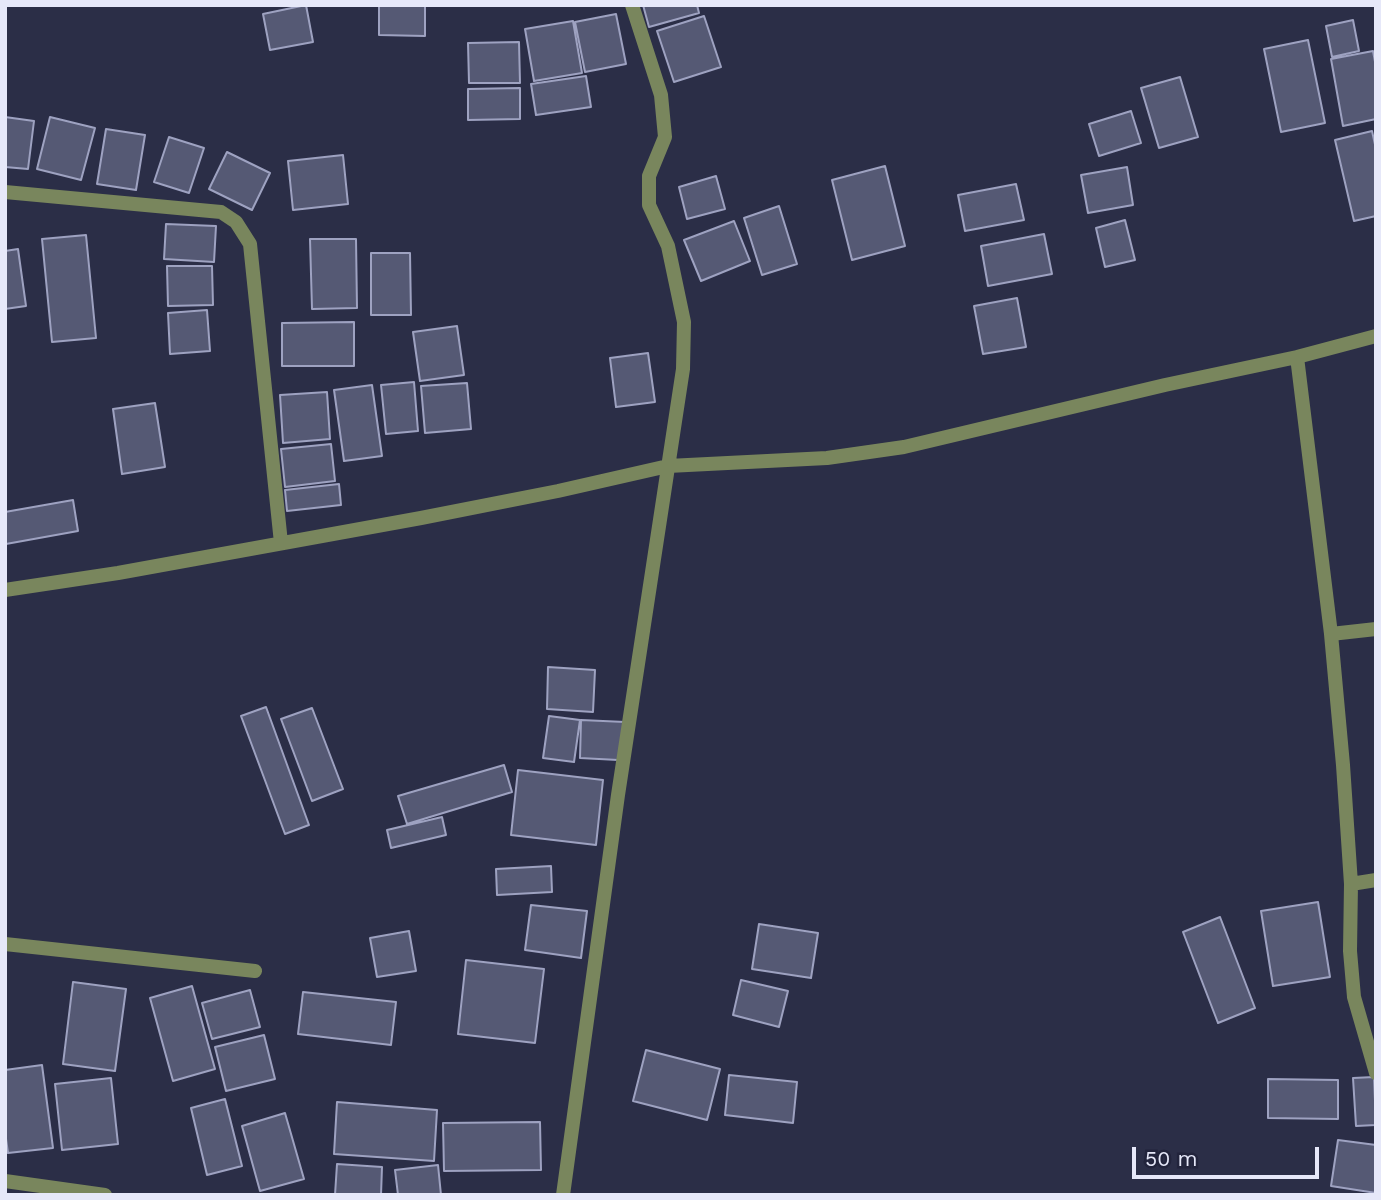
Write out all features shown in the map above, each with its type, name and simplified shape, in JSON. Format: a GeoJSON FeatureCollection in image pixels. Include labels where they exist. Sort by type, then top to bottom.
{"type":"FeatureCollection","features":[{"type":"Feature","properties":{"kind":"street"},"geometry":{"type":"LineString","coordinates":[[563,1195],[618,795],[683,369],[684,322],[668,246],[649,205],[649,176],[666,137],[661,94],[632,5]]}},
{"type":"Feature","properties":{"kind":"street"},"geometry":{"type":"LineString","coordinates":[[5,192],[221,212],[236,222],[250,244],[281,542]]}},
{"type":"Feature","properties":{"kind":"street"},"geometry":{"type":"LineString","coordinates":[[5,590],[118,573],[558,491],[668,466],[827,458],[904,447],[1152,388],[1297,357],[1376,336]]}},
{"type":"Feature","properties":{"kind":"street"},"geometry":{"type":"LineString","coordinates":[[1297,357],[1331,634],[1343,765],[1351,884],[1350,951],[1354,997],[1376,1073]]}},
{"type":"Feature","properties":{"kind":"street"},"geometry":{"type":"LineString","coordinates":[[1331,634],[1376,629]]}},
{"type":"Feature","properties":{"kind":"street"},"geometry":{"type":"LineString","coordinates":[[1351,884],[1376,880]]}},
{"type":"Feature","properties":{"kind":"street"},"geometry":{"type":"LineString","coordinates":[[5,944],[255,971]]}},
{"type":"Feature","properties":{"kind":"street"},"geometry":{"type":"LineString","coordinates":[[5,1181],[105,1195]]}},
{"type":"Feature","properties":{"kind":"building"},"geometry":{"type":"Polygon","coordinates":[[[306,5],[313,42],[270,50],[263,14],[306,5]]]}},
{"type":"Feature","properties":{"kind":"building"},"geometry":{"type":"Polygon","coordinates":[[[379,5],[425,5],[425,36],[379,35],[379,5]]]}},
{"type":"Feature","properties":{"kind":"building"},"geometry":{"type":"Polygon","coordinates":[[[643,5],[697,5],[699,13],[649,27],[643,5]]]}},
{"type":"Feature","properties":{"kind":"building"},"geometry":{"type":"Polygon","coordinates":[[[616,14],[626,64],[585,72],[575,22],[616,14]]]}},
{"type":"Feature","properties":{"kind":"building"},"geometry":{"type":"Polygon","coordinates":[[[704,16],[721,67],[674,82],[657,31],[704,16]]]}},
{"type":"Feature","properties":{"kind":"building"},"geometry":{"type":"Polygon","coordinates":[[[1353,20],[1359,51],[1332,57],[1326,26],[1353,20]]]}},
{"type":"Feature","properties":{"kind":"building"},"geometry":{"type":"Polygon","coordinates":[[[573,21],[582,73],[534,81],[525,29],[573,21]]]}},
{"type":"Feature","properties":{"kind":"building"},"geometry":{"type":"Polygon","coordinates":[[[1308,40],[1325,123],[1281,132],[1264,49],[1308,40]]]}},
{"type":"Feature","properties":{"kind":"building"},"geometry":{"type":"Polygon","coordinates":[[[519,42],[520,83],[469,83],[468,43],[519,42]]]}},
{"type":"Feature","properties":{"kind":"building"},"geometry":{"type":"Polygon","coordinates":[[[1373,51],[1376,67],[1376,119],[1343,126],[1331,59],[1373,51]]]}},
{"type":"Feature","properties":{"kind":"building"},"geometry":{"type":"Polygon","coordinates":[[[586,76],[591,107],[536,115],[531,84],[586,76]]]}},
{"type":"Feature","properties":{"kind":"building"},"geometry":{"type":"Polygon","coordinates":[[[1180,77],[1198,137],[1159,148],[1141,88],[1180,77]]]}},
{"type":"Feature","properties":{"kind":"building"},"geometry":{"type":"Polygon","coordinates":[[[520,88],[520,119],[468,120],[468,89],[520,88]]]}},
{"type":"Feature","properties":{"kind":"building"},"geometry":{"type":"Polygon","coordinates":[[[1131,111],[1141,143],[1099,156],[1089,124],[1131,111]]]}},
{"type":"Feature","properties":{"kind":"building"},"geometry":{"type":"Polygon","coordinates":[[[5,117],[34,121],[28,169],[5,167],[5,117]]]}},
{"type":"Feature","properties":{"kind":"building"},"geometry":{"type":"Polygon","coordinates":[[[50,117],[95,128],[81,180],[37,169],[50,117]]]}},
{"type":"Feature","properties":{"kind":"building"},"geometry":{"type":"Polygon","coordinates":[[[106,129],[145,135],[136,190],[97,184],[106,129]]]}},
{"type":"Feature","properties":{"kind":"building"},"geometry":{"type":"Polygon","coordinates":[[[1372,131],[1376,149],[1376,216],[1354,221],[1335,140],[1372,131]]]}},
{"type":"Feature","properties":{"kind":"building"},"geometry":{"type":"Polygon","coordinates":[[[169,137],[204,148],[189,193],[154,182],[169,137]]]}},
{"type":"Feature","properties":{"kind":"building"},"geometry":{"type":"Polygon","coordinates":[[[227,152],[270,173],[252,210],[209,189],[227,152]]]}},
{"type":"Feature","properties":{"kind":"building"},"geometry":{"type":"Polygon","coordinates":[[[343,155],[348,204],[293,210],[288,161],[343,155]]]}},
{"type":"Feature","properties":{"kind":"building"},"geometry":{"type":"Polygon","coordinates":[[[885,166],[905,246],[852,260],[832,180],[885,166]]]}},
{"type":"Feature","properties":{"kind":"building"},"geometry":{"type":"Polygon","coordinates":[[[1127,167],[1133,205],[1088,213],[1081,175],[1127,167]]]}},
{"type":"Feature","properties":{"kind":"building"},"geometry":{"type":"Polygon","coordinates":[[[716,176],[725,209],[687,219],[679,187],[716,176]]]}},
{"type":"Feature","properties":{"kind":"building"},"geometry":{"type":"Polygon","coordinates":[[[1016,184],[1024,220],[965,231],[958,195],[1016,184]]]}},
{"type":"Feature","properties":{"kind":"building"},"geometry":{"type":"Polygon","coordinates":[[[779,206],[797,264],[762,275],[744,218],[779,206]]]}},
{"type":"Feature","properties":{"kind":"building"},"geometry":{"type":"Polygon","coordinates":[[[1125,220],[1135,260],[1105,267],[1096,228],[1125,220]]]}},
{"type":"Feature","properties":{"kind":"building"},"geometry":{"type":"Polygon","coordinates":[[[734,221],[750,261],[701,281],[684,240],[734,221]]]}},
{"type":"Feature","properties":{"kind":"building"},"geometry":{"type":"Polygon","coordinates":[[[166,224],[216,226],[214,262],[164,259],[166,224]]]}},
{"type":"Feature","properties":{"kind":"building"},"geometry":{"type":"Polygon","coordinates":[[[1044,234],[1052,274],[988,286],[981,246],[1044,234]]]}},
{"type":"Feature","properties":{"kind":"building"},"geometry":{"type":"Polygon","coordinates":[[[86,235],[96,338],[52,342],[42,239],[86,235]]]}},
{"type":"Feature","properties":{"kind":"building"},"geometry":{"type":"Polygon","coordinates":[[[310,239],[356,239],[357,308],[312,309],[310,239]]]}},
{"type":"Feature","properties":{"kind":"building"},"geometry":{"type":"Polygon","coordinates":[[[18,249],[26,306],[5,309],[5,251],[18,249]]]}},
{"type":"Feature","properties":{"kind":"building"},"geometry":{"type":"Polygon","coordinates":[[[371,253],[410,253],[411,315],[371,315],[371,253]]]}},
{"type":"Feature","properties":{"kind":"building"},"geometry":{"type":"Polygon","coordinates":[[[167,266],[212,266],[213,305],[168,306],[167,266]]]}},
{"type":"Feature","properties":{"kind":"building"},"geometry":{"type":"Polygon","coordinates":[[[1017,298],[1026,347],[983,354],[974,306],[1017,298]]]}},
{"type":"Feature","properties":{"kind":"building"},"geometry":{"type":"Polygon","coordinates":[[[207,310],[210,351],[170,354],[168,313],[207,310]]]}},
{"type":"Feature","properties":{"kind":"building"},"geometry":{"type":"Polygon","coordinates":[[[354,322],[354,366],[282,366],[282,323],[354,322]]]}},
{"type":"Feature","properties":{"kind":"building"},"geometry":{"type":"Polygon","coordinates":[[[457,326],[464,375],[420,381],[413,332],[457,326]]]}},
{"type":"Feature","properties":{"kind":"building"},"geometry":{"type":"Polygon","coordinates":[[[648,353],[655,402],[616,407],[610,358],[648,353]]]}},
{"type":"Feature","properties":{"kind":"building"},"geometry":{"type":"Polygon","coordinates":[[[414,382],[418,431],[386,434],[381,385],[414,382]]]}},
{"type":"Feature","properties":{"kind":"building"},"geometry":{"type":"Polygon","coordinates":[[[467,383],[471,429],[425,433],[421,386],[467,383]]]}},
{"type":"Feature","properties":{"kind":"building"},"geometry":{"type":"Polygon","coordinates":[[[372,385],[382,456],[344,461],[334,390],[372,385]]]}},
{"type":"Feature","properties":{"kind":"building"},"geometry":{"type":"Polygon","coordinates":[[[327,392],[330,439],[283,443],[280,395],[327,392]]]}},
{"type":"Feature","properties":{"kind":"building"},"geometry":{"type":"Polygon","coordinates":[[[155,403],[165,467],[122,474],[113,409],[155,403]]]}},
{"type":"Feature","properties":{"kind":"building"},"geometry":{"type":"Polygon","coordinates":[[[331,444],[335,481],[285,487],[281,449],[331,444]]]}},
{"type":"Feature","properties":{"kind":"building"},"geometry":{"type":"Polygon","coordinates":[[[339,484],[341,505],[287,511],[285,490],[339,484]]]}},
{"type":"Feature","properties":{"kind":"building"},"geometry":{"type":"Polygon","coordinates":[[[73,500],[78,531],[6,544],[5,512],[73,500]]]}},
{"type":"Feature","properties":{"kind":"building"},"geometry":{"type":"Polygon","coordinates":[[[548,667],[595,670],[593,712],[547,709],[548,667]]]}},
{"type":"Feature","properties":{"kind":"building"},"geometry":{"type":"Polygon","coordinates":[[[266,707],[309,825],[285,834],[241,716],[266,707]]]}},
{"type":"Feature","properties":{"kind":"building"},"geometry":{"type":"Polygon","coordinates":[[[312,708],[343,789],[312,801],[281,719],[312,708]]]}},
{"type":"Feature","properties":{"kind":"building"},"geometry":{"type":"Polygon","coordinates":[[[549,716],[580,720],[574,762],[543,758],[549,716]]]}},
{"type":"Feature","properties":{"kind":"building"},"geometry":{"type":"Polygon","coordinates":[[[581,720],[625,722],[618,760],[580,758],[581,720]]]}},
{"type":"Feature","properties":{"kind":"building"},"geometry":{"type":"Polygon","coordinates":[[[504,765],[512,792],[407,824],[398,796],[504,765]]]}},
{"type":"Feature","properties":{"kind":"building"},"geometry":{"type":"Polygon","coordinates":[[[518,770],[603,780],[596,845],[511,835],[518,770]]]}},
{"type":"Feature","properties":{"kind":"building"},"geometry":{"type":"Polygon","coordinates":[[[442,817],[446,835],[391,848],[387,830],[442,817]]]}},
{"type":"Feature","properties":{"kind":"building"},"geometry":{"type":"Polygon","coordinates":[[[551,866],[552,892],[497,895],[496,869],[551,866]]]}},
{"type":"Feature","properties":{"kind":"building"},"geometry":{"type":"Polygon","coordinates":[[[1318,902],[1330,977],[1273,986],[1261,911],[1318,902]]]}},
{"type":"Feature","properties":{"kind":"building"},"geometry":{"type":"Polygon","coordinates":[[[531,905],[587,911],[581,958],[525,950],[531,905]]]}},
{"type":"Feature","properties":{"kind":"building"},"geometry":{"type":"Polygon","coordinates":[[[1220,917],[1255,1008],[1218,1023],[1183,932],[1220,917]]]}},
{"type":"Feature","properties":{"kind":"building"},"geometry":{"type":"Polygon","coordinates":[[[759,924],[818,933],[811,978],[752,969],[759,924]]]}},
{"type":"Feature","properties":{"kind":"building"},"geometry":{"type":"Polygon","coordinates":[[[409,931],[416,971],[377,977],[370,938],[409,931]]]}},
{"type":"Feature","properties":{"kind":"building"},"geometry":{"type":"Polygon","coordinates":[[[466,960],[544,969],[535,1043],[458,1034],[466,960]]]}},
{"type":"Feature","properties":{"kind":"building"},"geometry":{"type":"Polygon","coordinates":[[[741,980],[788,991],[779,1027],[733,1015],[741,980]]]}},
{"type":"Feature","properties":{"kind":"building"},"geometry":{"type":"Polygon","coordinates":[[[73,982],[126,989],[115,1071],[63,1064],[73,982]]]}},
{"type":"Feature","properties":{"kind":"building"},"geometry":{"type":"Polygon","coordinates":[[[192,986],[215,1069],[173,1081],[150,998],[192,986]]]}},
{"type":"Feature","properties":{"kind":"building"},"geometry":{"type":"Polygon","coordinates":[[[250,990],[260,1027],[212,1039],[202,1003],[250,990]]]}},
{"type":"Feature","properties":{"kind":"building"},"geometry":{"type":"Polygon","coordinates":[[[303,992],[396,1002],[391,1045],[298,1034],[303,992]]]}},
{"type":"Feature","properties":{"kind":"building"},"geometry":{"type":"Polygon","coordinates":[[[264,1035],[275,1079],[226,1091],[215,1047],[264,1035]]]}},
{"type":"Feature","properties":{"kind":"building"},"geometry":{"type":"Polygon","coordinates":[[[646,1050],[720,1069],[707,1120],[633,1101],[646,1050]]]}},
{"type":"Feature","properties":{"kind":"building"},"geometry":{"type":"Polygon","coordinates":[[[42,1065],[53,1148],[8,1153],[5,1132],[5,1070],[42,1065]]]}},
{"type":"Feature","properties":{"kind":"building"},"geometry":{"type":"Polygon","coordinates":[[[729,1075],[797,1082],[793,1123],[725,1115],[729,1075]]]}},
{"type":"Feature","properties":{"kind":"building"},"geometry":{"type":"Polygon","coordinates":[[[1374,1077],[1376,1125],[1356,1126],[1353,1078],[1374,1077]]]}},
{"type":"Feature","properties":{"kind":"building"},"geometry":{"type":"Polygon","coordinates":[[[111,1078],[118,1144],[62,1150],[55,1084],[111,1078]]]}},
{"type":"Feature","properties":{"kind":"building"},"geometry":{"type":"Polygon","coordinates":[[[1268,1079],[1338,1080],[1338,1119],[1268,1118],[1268,1079]]]}},
{"type":"Feature","properties":{"kind":"building"},"geometry":{"type":"Polygon","coordinates":[[[225,1099],[242,1166],[207,1175],[191,1108],[225,1099]]]}},
{"type":"Feature","properties":{"kind":"building"},"geometry":{"type":"Polygon","coordinates":[[[337,1102],[437,1110],[434,1161],[334,1154],[337,1102]]]}},
{"type":"Feature","properties":{"kind":"building"},"geometry":{"type":"Polygon","coordinates":[[[285,1113],[304,1179],[260,1191],[242,1126],[285,1113]]]}},
{"type":"Feature","properties":{"kind":"building"},"geometry":{"type":"Polygon","coordinates":[[[540,1122],[541,1170],[444,1171],[443,1123],[540,1122]]]}},
{"type":"Feature","properties":{"kind":"building"},"geometry":{"type":"Polygon","coordinates":[[[1338,1140],[1376,1145],[1376,1193],[1331,1186],[1338,1140]]]}},
{"type":"Feature","properties":{"kind":"building"},"geometry":{"type":"Polygon","coordinates":[[[337,1164],[382,1167],[381,1195],[335,1195],[337,1164]]]}},
{"type":"Feature","properties":{"kind":"building"},"geometry":{"type":"Polygon","coordinates":[[[438,1165],[441,1195],[398,1195],[395,1170],[438,1165]]]}}]}
